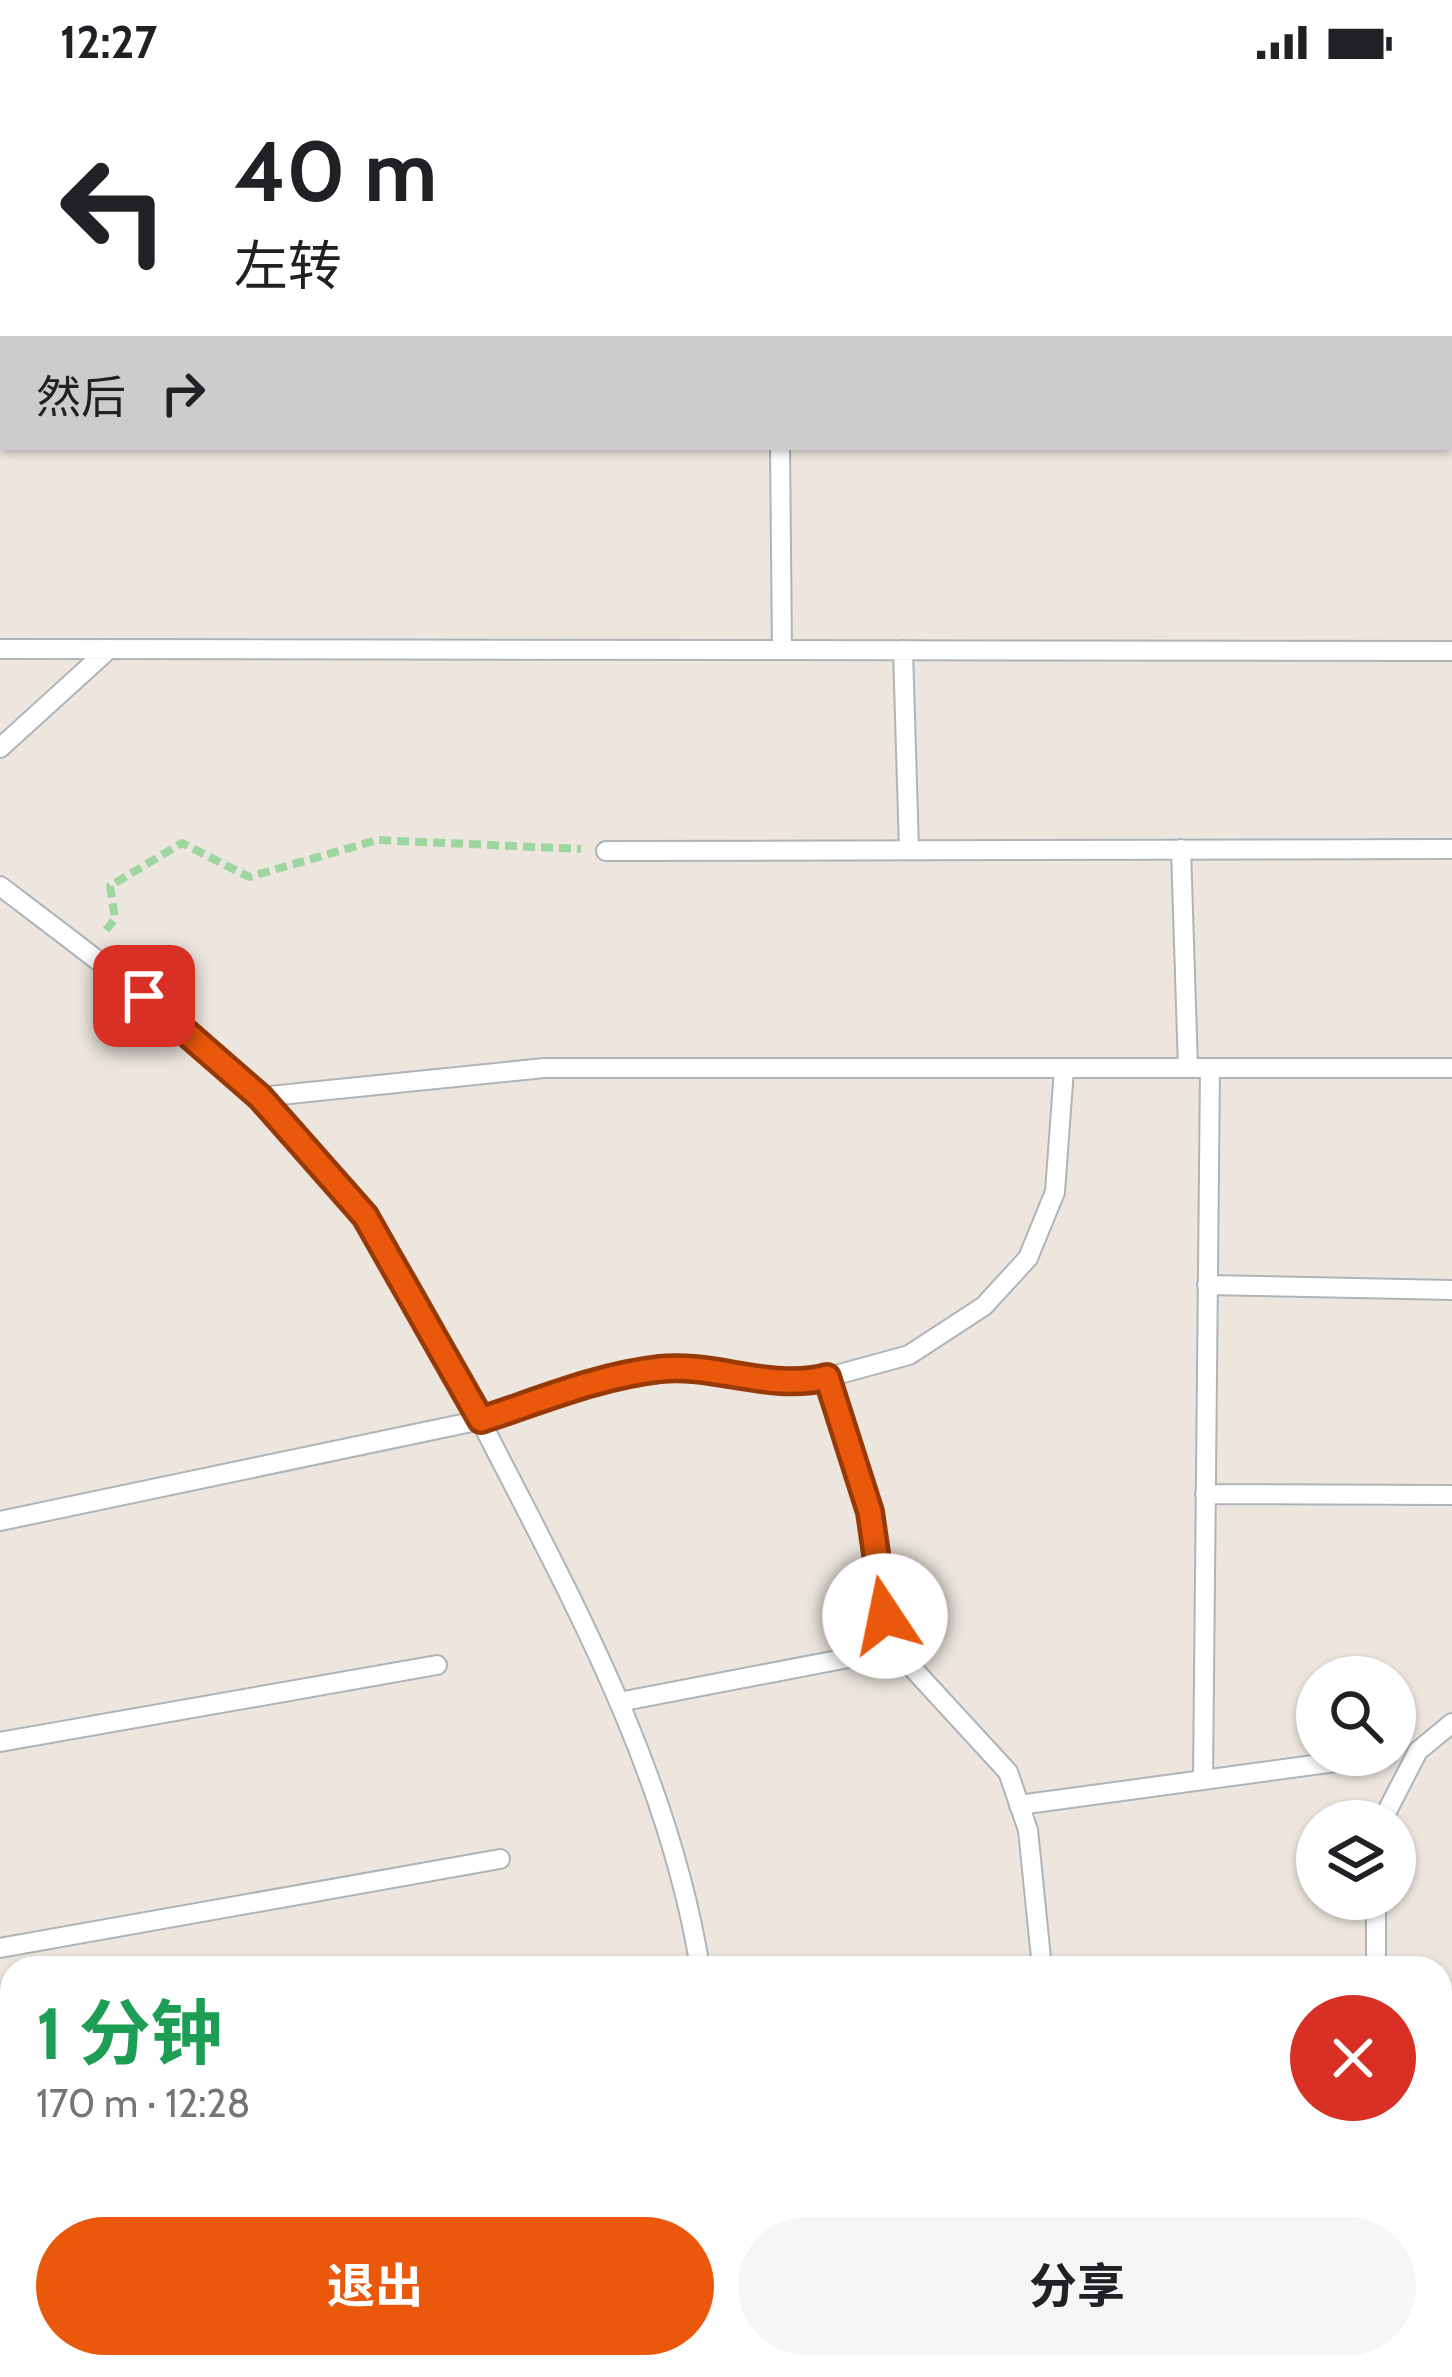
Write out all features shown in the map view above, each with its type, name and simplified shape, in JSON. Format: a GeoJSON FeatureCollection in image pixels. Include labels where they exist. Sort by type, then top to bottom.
{"type":"FeatureCollection","features":[{"type":"Feature","properties":{"kind":"lane"},"geometry":{"type":"LineString","coordinates":[[780,450],[782,650]]}},
{"type":"Feature","properties":{"kind":"lane"},"geometry":{"type":"LineString","coordinates":[[0,649],[1452,651]]}},
{"type":"Feature","properties":{"kind":"lane"},"geometry":{"type":"LineString","coordinates":[[0,748],[109,649]]}},
{"type":"Feature","properties":{"kind":"lane"},"geometry":{"type":"LineString","coordinates":[[903,650],[909,850]]}},
{"type":"Feature","properties":{"kind":"lane"},"geometry":{"type":"LineString","coordinates":[[1181,849],[1188,1068]]}},
{"type":"Feature","properties":{"kind":"lane"},"geometry":{"type":"LineString","coordinates":[[606,850],[1452,849]]}},
{"type":"Feature","properties":{"kind":"lane"},"geometry":{"type":"LineString","coordinates":[[0,886],[260,1097],[365,1216],[481,1420],[650,1769],[697,1956]]}},
{"type":"Feature","properties":{"kind":"lane"},"geometry":{"type":"LineString","coordinates":[[260,1097],[544,1068],[1452,1068]]}},
{"type":"Feature","properties":{"kind":"lane"},"geometry":{"type":"LineString","coordinates":[[1203,1780],[1210,1068]]}},
{"type":"Feature","properties":{"kind":"lane"},"geometry":{"type":"LineString","coordinates":[[0,1521],[481,1420],[600,1381],[664,1368],[733,1377],[827,1377],[909,1355],[984,1306],[1028,1258],[1054,1192],[1064,1069]]}},
{"type":"Feature","properties":{"kind":"lane"},"geometry":{"type":"LineString","coordinates":[[1208,1285],[1452,1290]]}},
{"type":"Feature","properties":{"kind":"lane"},"geometry":{"type":"LineString","coordinates":[[827,1377],[870,1512],[876,1583],[895,1649],[1008,1772],[1028,1830],[1041,1956]]}},
{"type":"Feature","properties":{"kind":"lane"},"geometry":{"type":"LineString","coordinates":[[1205,1494],[1452,1495]]}},
{"type":"Feature","properties":{"kind":"lane"},"geometry":{"type":"LineString","coordinates":[[619,1702],[895,1649]]}},
{"type":"Feature","properties":{"kind":"lane"},"geometry":{"type":"LineString","coordinates":[[0,1742],[437,1665]]}},
{"type":"Feature","properties":{"kind":"lane"},"geometry":{"type":"LineString","coordinates":[[1393,1800],[1418,1751],[1452,1723]]}},
{"type":"Feature","properties":{"kind":"lane"},"geometry":{"type":"LineString","coordinates":[[1018,1805],[1296,1768]]}},
{"type":"Feature","properties":{"kind":"lane"},"geometry":{"type":"LineString","coordinates":[[0,1948],[500,1859]]}},
{"type":"Feature","properties":{"kind":"lane"},"geometry":{"type":"LineString","coordinates":[[1376,1920],[1376,1956]]}},
{"type":"Feature","properties":{"kind":"path"},"geometry":{"type":"LineString","coordinates":[[88,953],[115,919],[110,886],[182,843],[249,877],[377,841],[606,850]]}},
{"type":"Feature","properties":{"kind":"route"},"geometry":{"type":"LineString","coordinates":[[144,996],[260,1097],[365,1216],[481,1420],[600,1381],[664,1368],[733,1377],[814,1381],[827,1377],[870,1512],[876,1583],[885,1616]]}}]}
